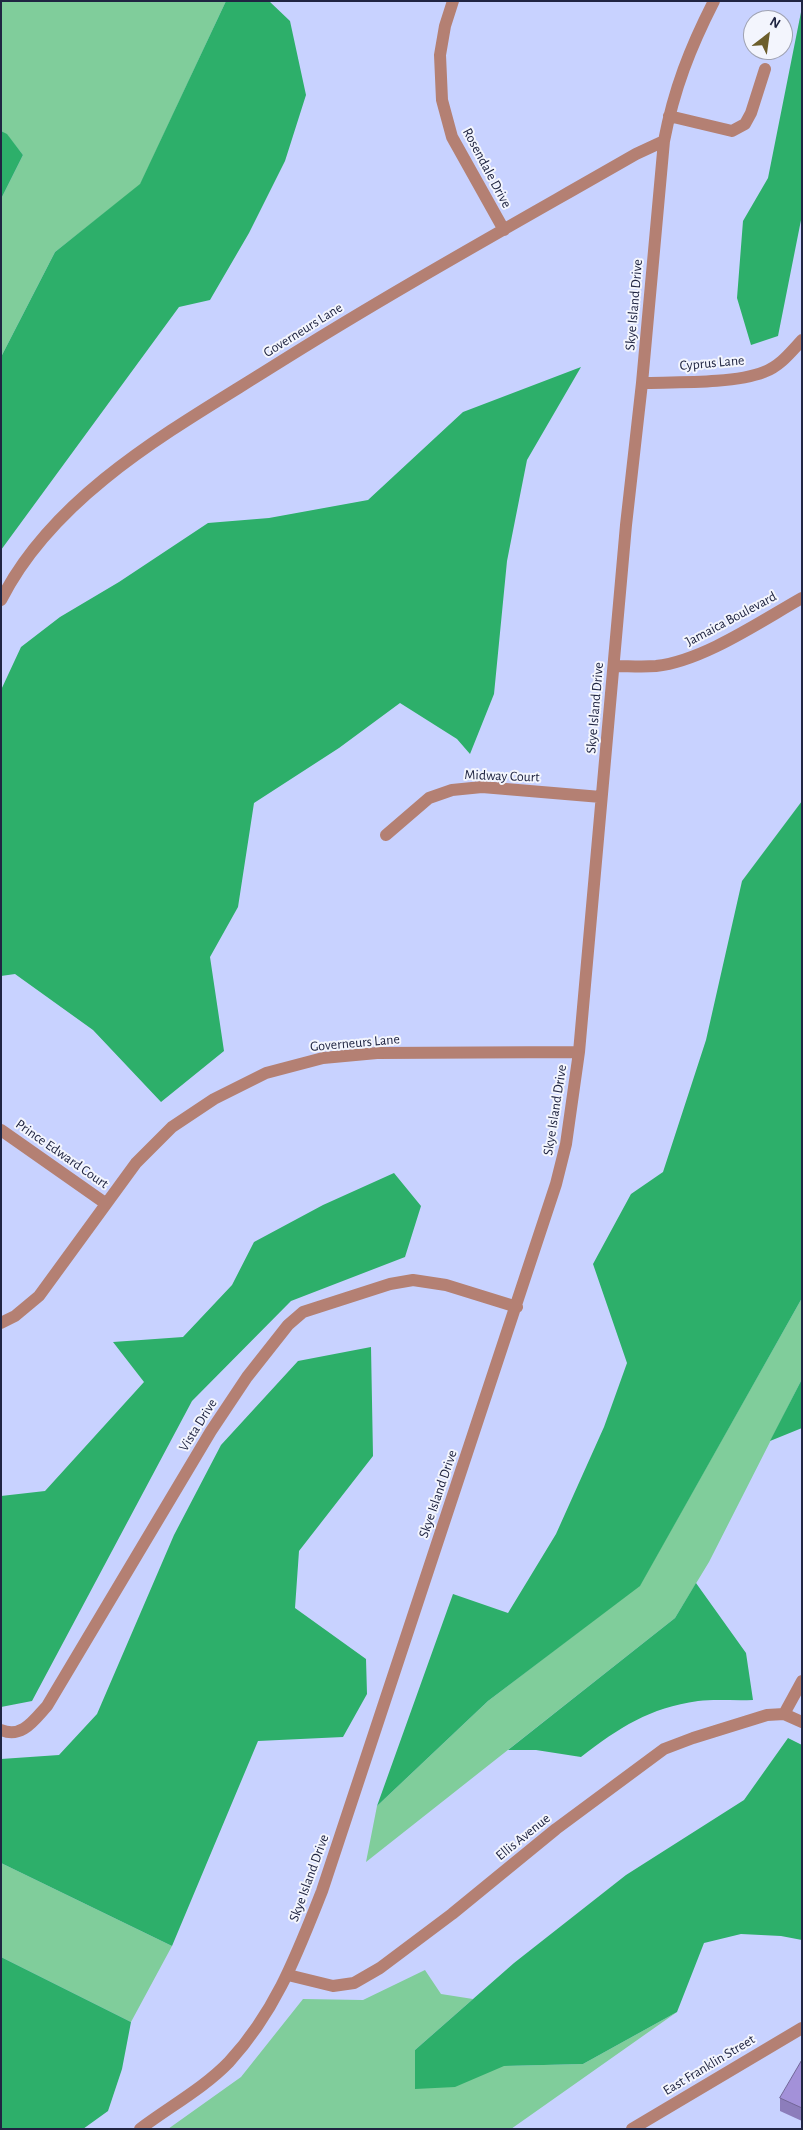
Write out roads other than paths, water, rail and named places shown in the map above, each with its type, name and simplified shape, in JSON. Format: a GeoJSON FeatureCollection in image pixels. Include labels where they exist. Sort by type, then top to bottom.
{"type":"FeatureCollection","features":[{"type":"Feature","properties":{"kind":"street","name":"Rosendale Drive"},"geometry":{"type":"LineString","coordinates":[[453,1],[445,26],[440,55],[442,100],[452,136],[504,230]]}},
{"type":"Feature","properties":{"kind":"street","name":"Skye Island Drive"},"geometry":{"type":"LineString","coordinates":[[140,2129],[228,2063],[261,2022],[288,1975],[322,1891],[517,1307],[556,1184],[566,1144],[579,1052],[626,525],[642,383],[664,141],[669,116],[692,45],[714,1]]}},
{"type":"Feature","properties":{"kind":"street"},"geometry":{"type":"LineString","coordinates":[[669,116],[732,131],[744,124],[751,113],[765,69]]}},
{"type":"Feature","properties":{"kind":"street","name":"Governeurs Lane"},"geometry":{"type":"LineString","coordinates":[[1,600],[30,553],[71,508],[109,474],[202,410],[321,336],[636,154],[664,141]]}},
{"type":"Feature","properties":{"kind":"street","name":"Cyprus Lane"},"geometry":{"type":"LineString","coordinates":[[642,383],[729,380],[763,372],[782,362],[802,340]]}},
{"type":"Feature","properties":{"kind":"street","name":"Jamaica Boulevard"},"geometry":{"type":"LineString","coordinates":[[614,666],[657,666],[687,659],[725,641],[802,598]]}},
{"type":"Feature","properties":{"kind":"street","name":"Midway Court"},"geometry":{"type":"LineString","coordinates":[[386,835],[429,798],[452,790],[482,787],[602,797]]}},
{"type":"Feature","properties":{"kind":"street","name":"Governeurs Lane"},"geometry":{"type":"LineString","coordinates":[[1,1322],[15,1316],[39,1296],[136,1163],[172,1127],[214,1098],[266,1073],[323,1058],[376,1053],[579,1052]]}},
{"type":"Feature","properties":{"kind":"street","name":"Prince Edward Court"},"geometry":{"type":"LineString","coordinates":[[1,1130],[105,1203]]}},
{"type":"Feature","properties":{"kind":"street","name":"Vista Drive"},"geometry":{"type":"LineString","coordinates":[[1,1730],[10,1734],[22,1731],[47,1706],[211,1431],[246,1377],[288,1325],[303,1312],[390,1284],[413,1280],[446,1285],[517,1307]]}},
{"type":"Feature","properties":{"kind":"street"},"geometry":{"type":"LineString","coordinates":[[802,1681],[784,1714],[802,1722]]}},
{"type":"Feature","properties":{"kind":"street","name":"Ellis Avenue"},"geometry":{"type":"LineString","coordinates":[[288,1975],[333,1986],[354,1983],[380,1968],[428,1932],[556,1829],[664,1750],[693,1738],[767,1715],[784,1714]]}},
{"type":"Feature","properties":{"kind":"street","name":"East Franklin Street"},"geometry":{"type":"LineString","coordinates":[[632,2129],[802,2028]]}}]}
